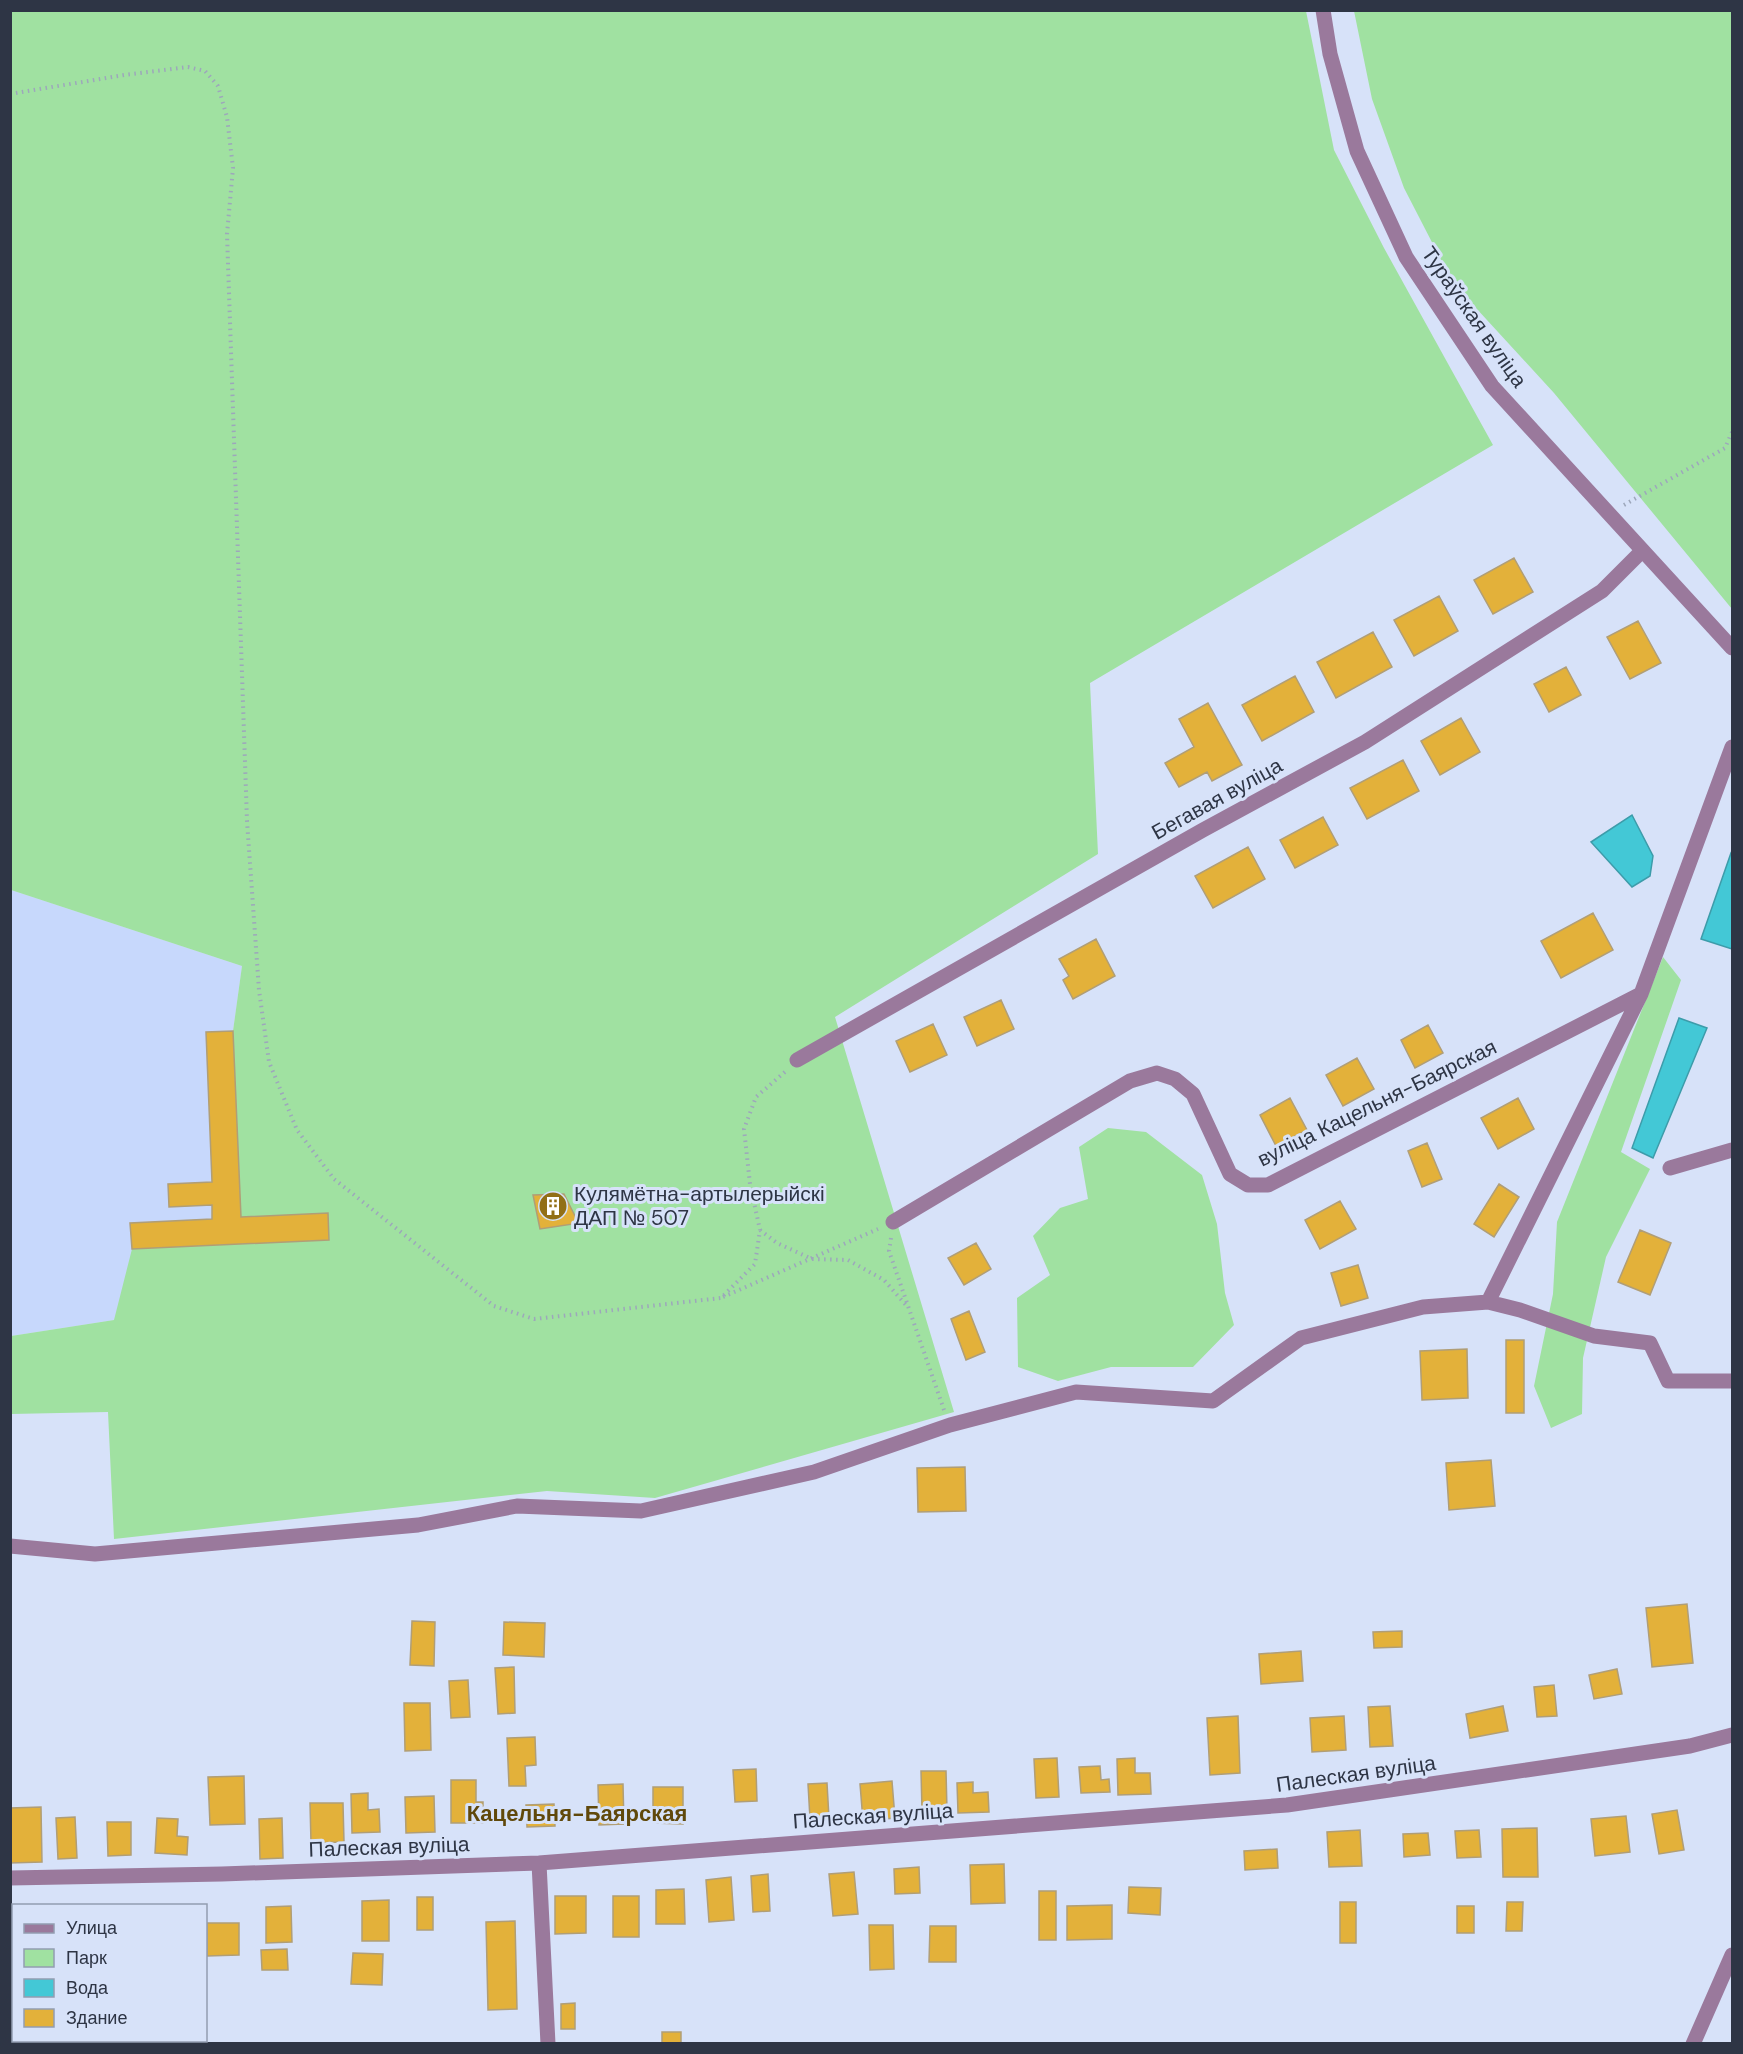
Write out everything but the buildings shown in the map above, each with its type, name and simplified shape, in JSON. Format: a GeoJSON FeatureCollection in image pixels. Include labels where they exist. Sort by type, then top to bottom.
{"type":"FeatureCollection","features":[{"type":"Feature","properties":{"kind":"street","name":"Тураўская вуліца"},"geometry":{"type":"LineString","coordinates":[[1323,10],[1330,54],[1357,152],[1406,257],[1492,386],[1732,648]]}},
{"type":"Feature","properties":{"kind":"street","name":"Бегавая вуліца"},"geometry":{"type":"LineString","coordinates":[[797,1060],[1203,830],[1365,742],[1602,591],[1642,551]]}},
{"type":"Feature","properties":{"kind":"street"},"geometry":{"type":"LineString","coordinates":[[1488,1302],[1641,994],[1732,747]]}},
{"type":"Feature","properties":{"kind":"street","name":"вуліца Кацельня-Баярская"},"geometry":{"type":"LineString","coordinates":[[892,1222],[1130,1081],[1157,1073],[1175,1079],[1193,1094],[1230,1174],[1248,1185],[1268,1185],[1641,994]]}},
{"type":"Feature","properties":{"kind":"street"},"geometry":{"type":"LineString","coordinates":[[1670,1168],[1732,1150]]}},
{"type":"Feature","properties":{"kind":"street"},"geometry":{"type":"LineString","coordinates":[[10,1546],[95,1554],[418,1525],[517,1506],[641,1510],[814,1472],[950,1425],[1076,1392],[1213,1401],[1301,1338],[1423,1307],[1488,1302],[1520,1310],[1594,1336],[1650,1343],[1668,1381],[1732,1381]]}},
{"type":"Feature","properties":{"kind":"street","name":"Палеская вуліца"},"geometry":{"type":"LineString","coordinates":[[10,1878],[222,1874],[540,1863],[1287,1805],[1690,1746],[1732,1736]]}},
{"type":"Feature","properties":{"kind":"street"},"geometry":{"type":"LineString","coordinates":[[540,1863],[548,2043]]}},
{"type":"Feature","properties":{"kind":"street"},"geometry":{"type":"LineString","coordinates":[[1693,2043],[1732,1955]]}},
{"type":"Feature","properties":{"kind":"path"},"geometry":{"type":"LineString","coordinates":[[10,94],[188,67],[205,71],[218,86],[227,117],[233,168],[227,234],[248,821],[259,990],[269,1062],[297,1130],[334,1179],[494,1306],[534,1319],[721,1298],[892,1222]]}},
{"type":"Feature","properties":{"kind":"path"},"geometry":{"type":"LineString","coordinates":[[1608,514],[1725,447],[1732,432]]}},
{"type":"Feature","properties":{"kind":"path"},"geometry":{"type":"LineString","coordinates":[[721,1298],[755,1264],[760,1230],[750,1184],[744,1129],[756,1098],[797,1060]]}},
{"type":"Feature","properties":{"kind":"path"},"geometry":{"type":"LineString","coordinates":[[892,1222],[889,1251],[950,1425]]}},
{"type":"Feature","properties":{"kind":"path"},"geometry":{"type":"LineString","coordinates":[[760,1230],[777,1243],[812,1259],[848,1260],[884,1280],[907,1306]]}},
{"type":"Feature","properties":{"kind":"shaded area"},"geometry":{"type":"Polygon","coordinates":[[[11,890],[242,966],[233,1031],[241,1217],[114,1320],[11,1336],[11,890]]]}},
{"type":"Feature","properties":{"kind":"green space"},"geometry":{"type":"Polygon","coordinates":[[[11,11],[1306,11],[1334,150],[1384,248],[1493,445],[1090,683],[1098,854],[835,1017],[954,1412],[655,1498],[547,1491],[114,1539],[108,1412],[11,1414],[11,1336],[114,1320],[132,1249],[329,1240],[241,1217],[233,1031],[242,966],[11,890],[11,11]]]}},
{"type":"Feature","properties":{"kind":"green space"},"geometry":{"type":"Polygon","coordinates":[[[1354,11],[1732,11],[1732,609],[1554,393],[1453,283],[1404,188],[1372,99],[1354,11]]]}},
{"type":"Feature","properties":{"kind":"green space"},"geometry":{"type":"Polygon","coordinates":[[[1663,957],[1681,980],[1621,1152],[1650,1169],[1606,1257],[1583,1358],[1582,1414],[1551,1428],[1534,1386],[1553,1294],[1557,1222],[1663,957]]]}},
{"type":"Feature","properties":{"kind":"green space"},"geometry":{"type":"Polygon","coordinates":[[[1108,1128],[1146,1132],[1202,1175],[1217,1224],[1225,1293],[1234,1325],[1193,1367],[1111,1367],[1058,1381],[1018,1367],[1017,1298],[1050,1275],[1033,1236],[1060,1208],[1088,1199],[1079,1147],[1108,1128]]]}},
{"type":"Feature","properties":{"kind":"water"},"geometry":{"type":"Polygon","coordinates":[[[1632,815],[1653,856],[1650,876],[1632,887],[1591,842],[1632,815]]]}},
{"type":"Feature","properties":{"kind":"water"},"geometry":{"type":"Polygon","coordinates":[[[1732,854],[1732,949],[1701,939],[1732,854]]]}},
{"type":"Feature","properties":{"kind":"water"},"geometry":{"type":"Polygon","coordinates":[[[1679,1018],[1707,1028],[1653,1158],[1632,1148],[1679,1018]]]}},
{"type":"Feature","properties":{"kind":"place","name":"Кулямётна-артылерыйскі ДАП № 507"},"geometry":{"type":"Point","coordinates":[553,1206]}},
{"type":"Feature","properties":{"kind":"district","name":"Кацельня-Баярская"},"geometry":{"type":"Point","coordinates":[577,1813]}}]}
